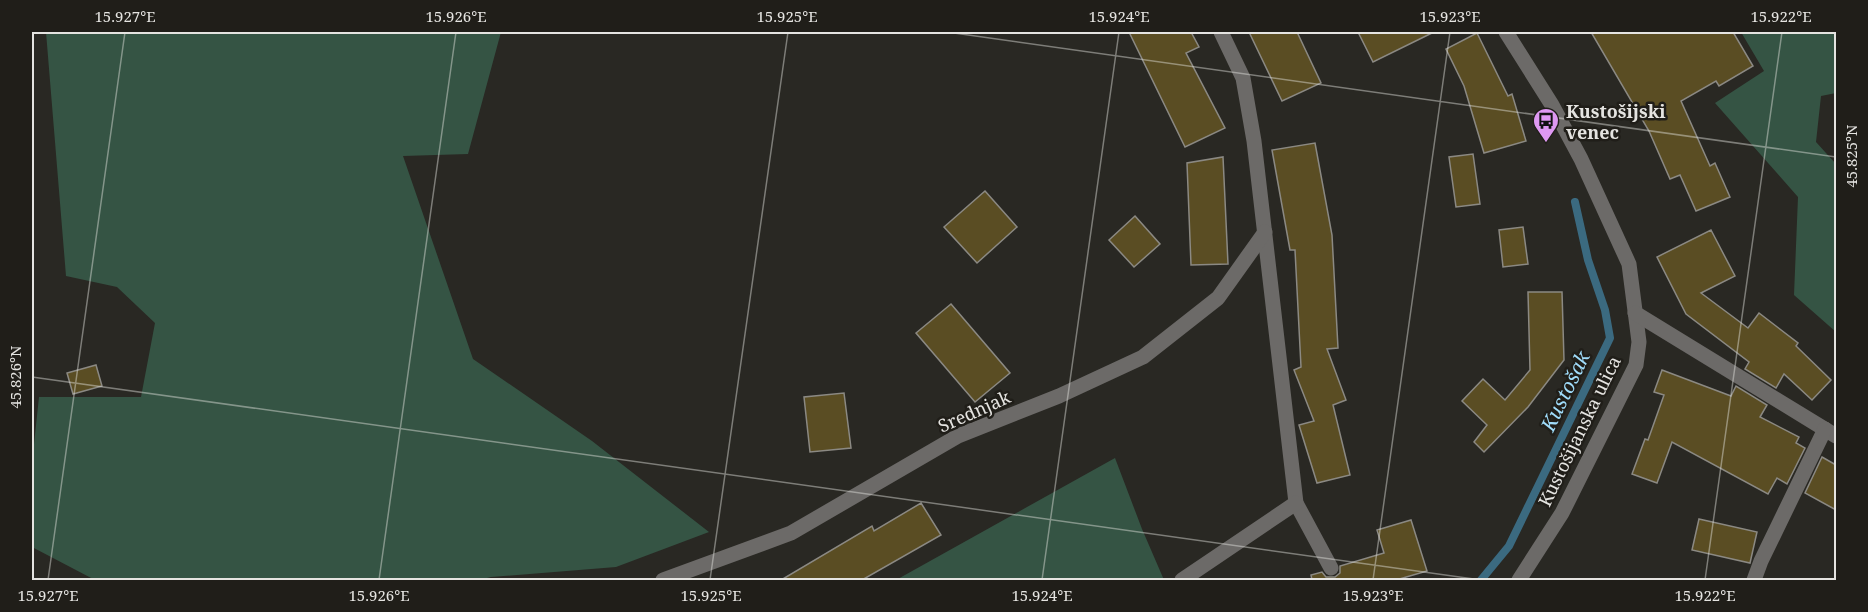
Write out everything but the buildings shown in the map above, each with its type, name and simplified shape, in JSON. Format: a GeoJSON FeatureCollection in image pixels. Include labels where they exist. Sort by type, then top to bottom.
{"type":"FeatureCollection","features":[{"type":"Feature","properties":{"kind":"street"},"geometry":{"type":"LineString","coordinates":[[1221,32],[1243,78],[1254,141],[1296,503],[1332,568]]}},
{"type":"Feature","properties":{"kind":"street","name":"Kustošijanska ulica"},"geometry":{"type":"LineString","coordinates":[[1506,32],[1552,105],[1581,159],[1629,264],[1639,342],[1636,365],[1562,513],[1519,580]]}},
{"type":"Feature","properties":{"kind":"street","name":"Srednjak"},"geometry":{"type":"LineString","coordinates":[[663,580],[791,533],[958,436],[1059,396],[1143,357],[1218,298],[1265,232]]}},
{"type":"Feature","properties":{"kind":"street"},"geometry":{"type":"LineString","coordinates":[[1635,313],[1831,432],[1761,561],[1754,580]]}},
{"type":"Feature","properties":{"kind":"street"},"geometry":{"type":"LineString","coordinates":[[1182,580],[1296,503]]}},
{"type":"Feature","properties":{"kind":"green space"},"geometry":{"type":"Polygon","coordinates":[[[46,32],[501,32],[468,154],[403,156],[473,359],[592,441],[709,532],[616,567],[491,577],[479,580],[95,580],[32,547],[32,463],[39,397],[141,397],[155,323],[117,287],[66,276],[46,32]]]}},
{"type":"Feature","properties":{"kind":"green space"},"geometry":{"type":"Polygon","coordinates":[[[1741,32],[1836,32],[1836,93],[1821,96],[1816,142],[1836,164],[1836,332],[1794,295],[1798,197],[1715,103],[1764,71],[1741,32]]]}},
{"type":"Feature","properties":{"kind":"green space"},"geometry":{"type":"Polygon","coordinates":[[[1115,458],[1164,580],[896,580],[1115,458]]]}},
{"type":"Feature","properties":{"kind":"waterway","name":"Kustošak"},"geometry":{"type":"LineString","coordinates":[[1481,580],[1509,546],[1610,338],[1605,310],[1588,260],[1575,202]]}},
{"type":"Feature","properties":{"kind":"place","name":"Kustošijski venec"},"geometry":{"type":"Point","coordinates":[1546,144]}}]}
